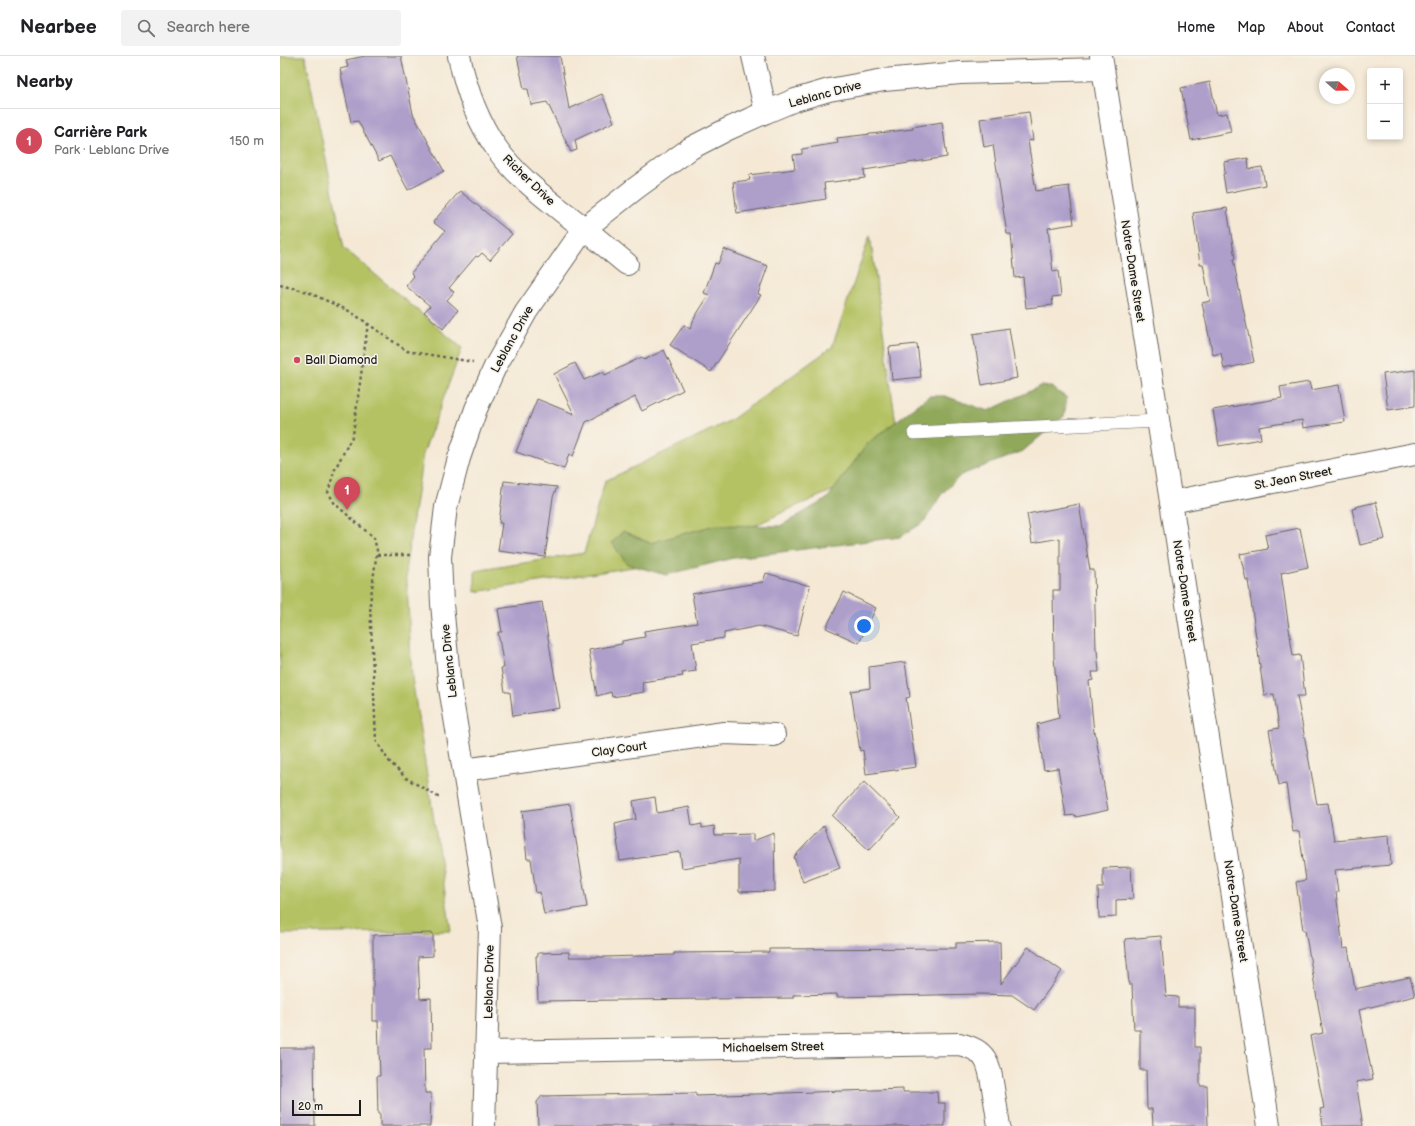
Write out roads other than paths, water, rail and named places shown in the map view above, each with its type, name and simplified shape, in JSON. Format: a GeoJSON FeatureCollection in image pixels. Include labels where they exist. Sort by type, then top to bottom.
{"type":"FeatureCollection","features":[{"type":"Feature","properties":{"kind":"street","name":"Richer Drive"},"geometry":{"type":"LineString","coordinates":[[459,56],[470,100],[483,127],[497,149],[514,169],[584,229]]}},
{"type":"Feature","properties":{"kind":"street"},"geometry":{"type":"LineString","coordinates":[[753,56],[766,112]]}},
{"type":"Feature","properties":{"kind":"street","name":"Leblanc Drive"},"geometry":{"type":"LineString","coordinates":[[484,1126],[490,928],[450,688],[440,557],[446,507],[459,458],[476,409],[495,367],[526,312],[584,229],[636,188],[691,148],[766,112],[795,100],[829,90],[884,80],[1101,63]]}},
{"type":"Feature","properties":{"kind":"street","name":"Notre-Dame Street"},"geometry":{"type":"LineString","coordinates":[[1101,63],[1269,1126]]}},
{"type":"Feature","properties":{"kind":"street"},"geometry":{"type":"LineString","coordinates":[[584,229],[627,264]]}},
{"type":"Feature","properties":{"kind":"street","name":"St. Jean Street"},"geometry":{"type":"LineString","coordinates":[[1171,502],[1415,454]]}},
{"type":"Feature","properties":{"kind":"street","name":"Clay Court"},"geometry":{"type":"LineString","coordinates":[[464,770],[724,734],[774,735]]}},
{"type":"Feature","properties":{"kind":"street","name":"Michaelsem Street"},"geometry":{"type":"LineString","coordinates":[[487,1052],[959,1044],[972,1047],[982,1054],[990,1065],[999,1126]]}},
{"type":"Feature","properties":{"kind":"lane"},"geometry":{"type":"LineString","coordinates":[[914,433],[1157,421]]}},
{"type":"Feature","properties":{"kind":"place","name":"Ball Diamond"},"geometry":{"type":"Point","coordinates":[297,360]}},
{"type":"Feature","properties":{"kind":"place","name":"Carrière Park"},"geometry":{"type":"Point","coordinates":[347,510]}}]}
